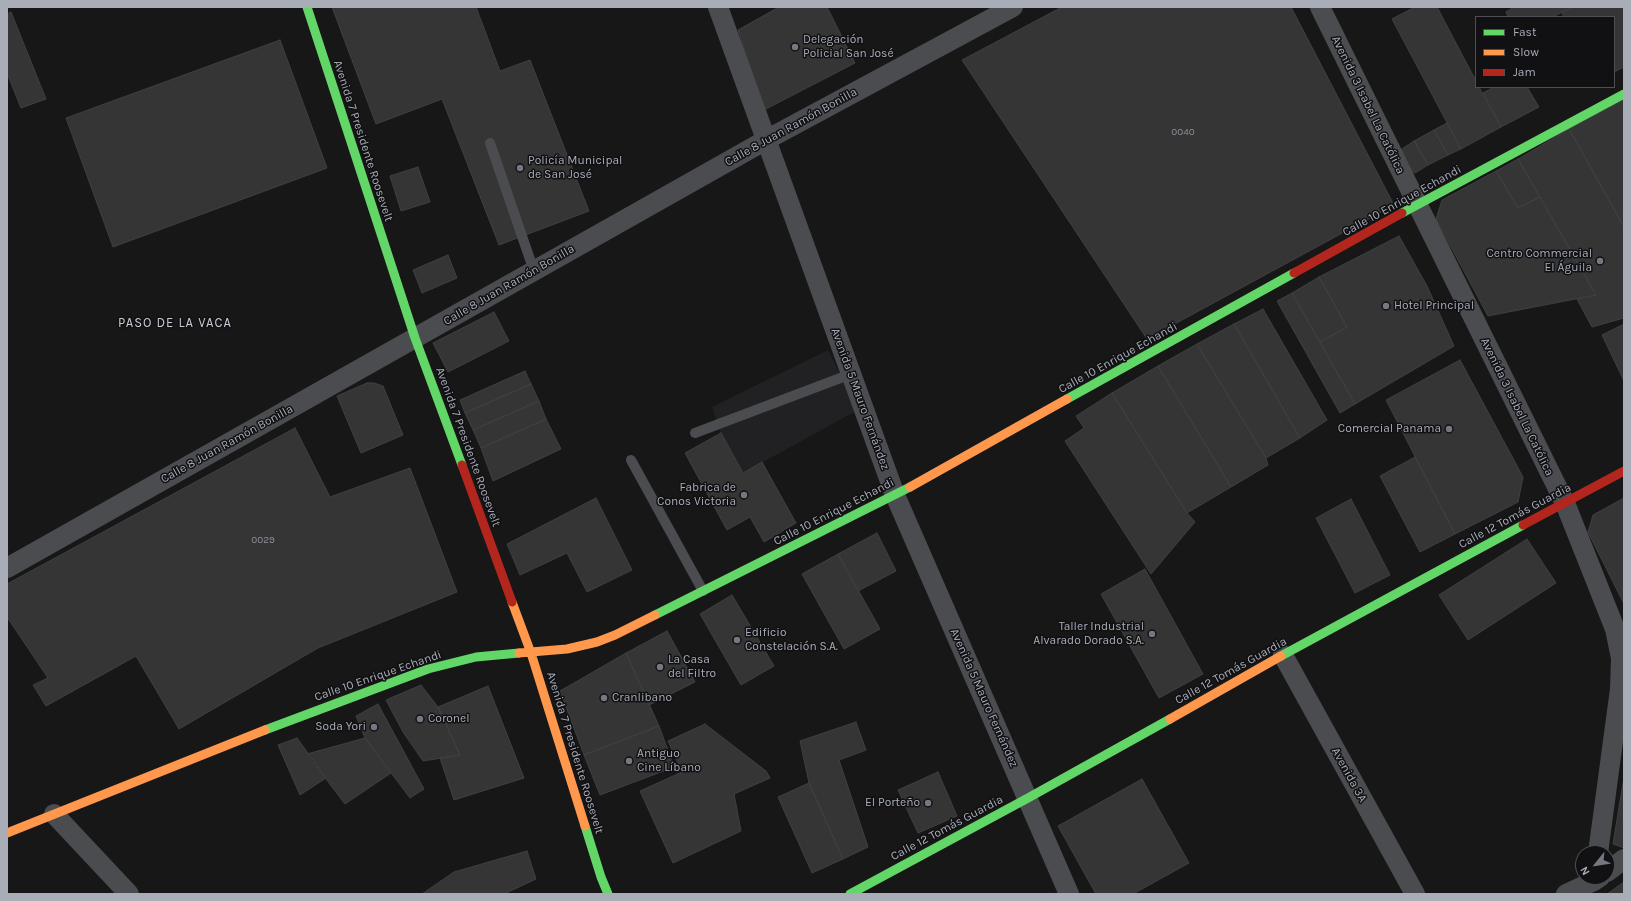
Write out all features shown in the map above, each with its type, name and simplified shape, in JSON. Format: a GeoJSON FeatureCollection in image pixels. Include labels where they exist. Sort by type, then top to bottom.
{"type":"FeatureCollection","features":[{"type":"Feature","properties":{"kind":"street","name":"Avenida 7 Presidente Roosevelt"},"geometry":{"type":"LineString","coordinates":[[307,7],[415,338],[531,653],[601,877],[608,894]]}},
{"type":"Feature","properties":{"kind":"street","name":"Avenida 5 Mauro Fernández"},"geometry":{"type":"LineString","coordinates":[[718,7],[895,495],[1069,894]]}},
{"type":"Feature","properties":{"kind":"street","name":"Calle 8 Juan Ramón Bonilla"},"geometry":{"type":"LineString","coordinates":[[7,568],[766,140],[1013,7]]}},
{"type":"Feature","properties":{"kind":"street","name":"Avenida 3 Isabel La Católica"},"geometry":{"type":"LineString","coordinates":[[1320,7],[1565,503],[1616,629],[1622,658],[1620,689],[1599,845]]}},
{"type":"Feature","properties":{"kind":"street","name":"Calle 10 Enrique Echandi"},"geometry":{"type":"LineString","coordinates":[[7,833],[314,711],[428,669],[476,657],[567,649],[597,642],[615,635],[895,495],[1417,205],[1624,94]]}},
{"type":"Feature","properties":{"kind":"street","name":"Calle 12 Tomás Guardia"},"geometry":{"type":"LineString","coordinates":[[850,894],[1028,798],[1283,655],[1624,471]]}},
{"type":"Feature","properties":{"kind":"street","name":"Avenida 3A"},"geometry":{"type":"LineString","coordinates":[[1283,655],[1415,894]]}},
{"type":"Feature","properties":{"kind":"street"},"geometry":{"type":"LineString","coordinates":[[54,814],[129,894]]}},
{"type":"Feature","properties":{"kind":"street"},"geometry":{"type":"LineString","coordinates":[[1615,866],[1624,859]]}},
{"type":"Feature","properties":{"kind":"street"},"geometry":{"type":"LineString","coordinates":[[594,888],[601,877]]}},
{"type":"Feature","properties":{"kind":"street"},"geometry":{"type":"LineString","coordinates":[[1566,894],[1586,885]]}},
{"type":"Feature","properties":{"kind":"lane"},"geometry":{"type":"LineString","coordinates":[[490,143],[534,271]]}},
{"type":"Feature","properties":{"kind":"lane"},"geometry":{"type":"LineString","coordinates":[[696,433],[851,374]]}},
{"type":"Feature","properties":{"kind":"lane"},"geometry":{"type":"LineString","coordinates":[[631,460],[703,591]]}},
{"type":"Feature","properties":{"kind":"shaded area"},"geometry":{"type":"Polygon","coordinates":[[[828,350],[858,410],[743,473],[721,433],[712,407],[828,350]]]}},
{"type":"Feature","properties":{"kind":"building","name":"Policía Municipal de San José"},"geometry":{"type":"Polygon","coordinates":[[[332,7],[476,7],[500,71],[530,60],[589,211],[499,245],[442,99],[376,124],[332,7]]]}},
{"type":"Feature","properties":{"kind":"building","name":"Delegación Policial San José"},"geometry":{"type":"Polygon","coordinates":[[[779,7],[827,7],[855,63],[764,110],[738,30],[779,7]]]}},
{"type":"Feature","properties":{"kind":"building"},"geometry":{"type":"Polygon","coordinates":[[[1062,7],[1291,7],[1394,205],[1147,339],[962,60],[1062,7]]]}},
{"type":"Feature","properties":{"kind":"building"},"geometry":{"type":"Polygon","coordinates":[[[1415,7],[1437,7],[1475,79],[1475,88],[1480,88],[1501,127],[1461,149],[1392,19],[1415,7]]]}},
{"type":"Feature","properties":{"kind":"building"},"geometry":{"type":"Polygon","coordinates":[[[1514,7],[1572,7],[1555,16],[1508,16],[1506,12],[1514,7]]]}},
{"type":"Feature","properties":{"kind":"building"},"geometry":{"type":"Polygon","coordinates":[[[1572,7],[1624,7],[1624,67],[1615,72],[1615,16],[1564,16],[1562,13],[1572,7]]]}},
{"type":"Feature","properties":{"kind":"building"},"geometry":{"type":"Polygon","coordinates":[[[11,12],[46,99],[21,108],[7,73],[7,14],[11,12]]]}},
{"type":"Feature","properties":{"kind":"building"},"geometry":{"type":"Polygon","coordinates":[[[280,40],[327,168],[113,247],[66,118],[280,40]]]}},
{"type":"Feature","properties":{"kind":"building"},"geometry":{"type":"Polygon","coordinates":[[[1492,88],[1528,88],[1539,107],[1501,127],[1483,93],[1492,88]]]}},
{"type":"Feature","properties":{"kind":"building"},"geometry":{"type":"Polygon","coordinates":[[[1624,100],[1624,227],[1569,129],[1624,100]]]}},
{"type":"Feature","properties":{"kind":"building"},"geometry":{"type":"Polygon","coordinates":[[[1447,123],[1461,149],[1448,155],[1434,130],[1447,123]]]}},
{"type":"Feature","properties":{"kind":"building","name":"Centro Commercial El Águila"},"geometry":{"type":"Polygon","coordinates":[[[1569,129],[1624,227],[1624,318],[1592,327],[1577,299],[1596,295],[1518,159],[1569,129]]]}},
{"type":"Feature","properties":{"kind":"building"},"geometry":{"type":"Polygon","coordinates":[[[1434,130],[1448,155],[1428,165],[1414,141],[1434,130]]]}},
{"type":"Feature","properties":{"kind":"building"},"geometry":{"type":"Polygon","coordinates":[[[1414,141],[1428,165],[1415,173],[1409,169],[1399,151],[1414,141]]]}},
{"type":"Feature","properties":{"kind":"building"},"geometry":{"type":"Polygon","coordinates":[[[1518,159],[1540,197],[1518,208],[1496,171],[1518,159]]]}},
{"type":"Feature","properties":{"kind":"building"},"geometry":{"type":"Polygon","coordinates":[[[418,167],[430,202],[401,211],[390,176],[418,167]]]}},
{"type":"Feature","properties":{"kind":"building"},"geometry":{"type":"Polygon","coordinates":[[[1496,171],[1518,208],[1540,197],[1596,295],[1488,316],[1436,219],[1442,200],[1496,171]]]}},
{"type":"Feature","properties":{"kind":"building","name":"Hotel Principal"},"geometry":{"type":"Polygon","coordinates":[[[1399,236],[1427,286],[1454,346],[1355,404],[1320,342],[1347,327],[1319,277],[1399,236]]]}},
{"type":"Feature","properties":{"kind":"building"},"geometry":{"type":"Polygon","coordinates":[[[448,255],[457,278],[422,293],[413,270],[448,255]]]}},
{"type":"Feature","properties":{"kind":"building"},"geometry":{"type":"Polygon","coordinates":[[[1319,277],[1347,327],[1320,342],[1292,293],[1319,277]]]}},
{"type":"Feature","properties":{"kind":"building"},"geometry":{"type":"Polygon","coordinates":[[[1292,293],[1355,404],[1340,413],[1277,301],[1292,293]]]}},
{"type":"Feature","properties":{"kind":"building"},"geometry":{"type":"Polygon","coordinates":[[[1263,309],[1327,420],[1300,438],[1234,324],[1263,309]]]}},
{"type":"Feature","properties":{"kind":"building"},"geometry":{"type":"Polygon","coordinates":[[[494,312],[509,341],[448,372],[433,343],[494,312]]]}},
{"type":"Feature","properties":{"kind":"building"},"geometry":{"type":"Polygon","coordinates":[[[1234,324],[1300,438],[1266,458],[1197,344],[1234,324]]]}},
{"type":"Feature","properties":{"kind":"building"},"geometry":{"type":"Polygon","coordinates":[[[1624,324],[1624,381],[1602,335],[1624,324]]]}},
{"type":"Feature","properties":{"kind":"building"},"geometry":{"type":"Polygon","coordinates":[[[1197,344],[1266,458],[1268,465],[1231,487],[1158,366],[1197,344]]]}},
{"type":"Feature","properties":{"kind":"building","name":"Comercial Panama"},"geometry":{"type":"Polygon","coordinates":[[[1460,360],[1523,477],[1518,502],[1455,534],[1386,400],[1460,360]]]}},
{"type":"Feature","properties":{"kind":"building"},"geometry":{"type":"Polygon","coordinates":[[[1158,366],[1231,487],[1187,513],[1112,393],[1158,366]]]}},
{"type":"Feature","properties":{"kind":"building"},"geometry":{"type":"Polygon","coordinates":[[[525,371],[531,384],[465,413],[460,400],[525,371]]]}},
{"type":"Feature","properties":{"kind":"building"},"geometry":{"type":"Polygon","coordinates":[[[367,383],[374,383],[383,386],[403,435],[361,453],[337,396],[367,383]]]}},
{"type":"Feature","properties":{"kind":"building"},"geometry":{"type":"Polygon","coordinates":[[[531,384],[539,401],[473,430],[465,413],[531,384]]]}},
{"type":"Feature","properties":{"kind":"building"},"geometry":{"type":"Polygon","coordinates":[[[1112,393],[1187,513],[1195,522],[1151,574],[1065,441],[1084,428],[1076,416],[1112,393]]]}},
{"type":"Feature","properties":{"kind":"building"},"geometry":{"type":"Polygon","coordinates":[[[539,401],[546,419],[481,448],[473,430],[539,401]]]}},
{"type":"Feature","properties":{"kind":"building"},"geometry":{"type":"Polygon","coordinates":[[[546,419],[561,449],[493,481],[481,448],[546,419]]]}},
{"type":"Feature","properties":{"kind":"building"},"geometry":{"type":"Polygon","coordinates":[[[295,428],[330,497],[410,468],[457,592],[318,648],[179,729],[136,656],[46,706],[33,685],[48,678],[7,617],[7,584],[295,428]]]}},
{"type":"Feature","properties":{"kind":"building","name":"Fabrica de Conos Victoria"},"geometry":{"type":"Polygon","coordinates":[[[721,433],[743,473],[762,462],[796,523],[764,542],[750,517],[727,530],[685,453],[721,433]]]}},
{"type":"Feature","properties":{"kind":"building"},"geometry":{"type":"Polygon","coordinates":[[[1415,457],[1455,534],[1420,552],[1380,476],[1415,457]]]}},
{"type":"Feature","properties":{"kind":"building"},"geometry":{"type":"Polygon","coordinates":[[[596,498],[632,570],[587,592],[567,553],[520,575],[507,544],[596,498]]]}},
{"type":"Feature","properties":{"kind":"building"},"geometry":{"type":"Polygon","coordinates":[[[1624,498],[1624,604],[1588,532],[1593,515],[1624,498]]]}},
{"type":"Feature","properties":{"kind":"building"},"geometry":{"type":"Polygon","coordinates":[[[1351,499],[1390,575],[1355,593],[1316,518],[1351,499]]]}},
{"type":"Feature","properties":{"kind":"building"},"geometry":{"type":"Polygon","coordinates":[[[877,533],[896,571],[858,591],[838,554],[877,533]]]}},
{"type":"Feature","properties":{"kind":"building"},"geometry":{"type":"Polygon","coordinates":[[[1527,539],[1556,583],[1468,640],[1439,595],[1527,539]]]}},
{"type":"Feature","properties":{"kind":"building"},"geometry":{"type":"Polygon","coordinates":[[[838,554],[880,629],[844,649],[802,574],[838,554]]]}},
{"type":"Feature","properties":{"kind":"building","name":"Taller Industrial Alvarado Dorado S.A."},"geometry":{"type":"Polygon","coordinates":[[[1145,569],[1203,674],[1159,698],[1101,594],[1145,569]]]}},
{"type":"Feature","properties":{"kind":"building","name":"Edificio Constelación S.A."},"geometry":{"type":"Polygon","coordinates":[[[732,595],[774,666],[741,685],[700,614],[732,595]]]}},
{"type":"Feature","properties":{"kind":"building","name":"La Casa del Filtro"},"geometry":{"type":"Polygon","coordinates":[[[667,631],[695,682],[649,705],[626,653],[667,631]]]}},
{"type":"Feature","properties":{"kind":"building","name":"Cranlibano"},"geometry":{"type":"Polygon","coordinates":[[[626,653],[659,726],[584,755],[560,691],[626,653]]]}},
{"type":"Feature","properties":{"kind":"building","name":"Coronel"},"geometry":{"type":"Polygon","coordinates":[[[421,685],[438,707],[460,755],[423,761],[403,732],[386,700],[421,685]]]}},
{"type":"Feature","properties":{"kind":"building"},"geometry":{"type":"Polygon","coordinates":[[[488,686],[524,778],[454,800],[440,758],[460,755],[438,707],[488,686]]]}},
{"type":"Feature","properties":{"kind":"building"},"geometry":{"type":"Polygon","coordinates":[[[378,704],[424,789],[410,798],[365,738],[356,716],[378,704]]]}},
{"type":"Feature","properties":{"kind":"building"},"geometry":{"type":"Polygon","coordinates":[[[856,722],[866,750],[839,760],[868,847],[843,859],[809,783],[800,741],[856,722]]]}},
{"type":"Feature","properties":{"kind":"building"},"geometry":{"type":"Polygon","coordinates":[[[705,724],[766,771],[770,778],[734,794],[741,831],[673,863],[640,791],[682,772],[668,741],[705,724]]]}},
{"type":"Feature","properties":{"kind":"building","name":"Antiguo Cine Líbano"},"geometry":{"type":"Polygon","coordinates":[[[659,726],[674,767],[600,795],[584,755],[659,726]]]}},
{"type":"Feature","properties":{"kind":"building"},"geometry":{"type":"Polygon","coordinates":[[[297,738],[326,778],[300,795],[278,745],[297,738]]]}},
{"type":"Feature","properties":{"kind":"building"},"geometry":{"type":"Polygon","coordinates":[[[365,738],[391,773],[345,804],[307,754],[365,738]]]}},
{"type":"Feature","properties":{"kind":"building","name":"El Porteño"},"geometry":{"type":"Polygon","coordinates":[[[938,772],[957,816],[918,833],[898,790],[938,772]]]}},
{"type":"Feature","properties":{"kind":"building"},"geometry":{"type":"Polygon","coordinates":[[[1624,777],[1624,848],[1613,844],[1624,777]]]}},
{"type":"Feature","properties":{"kind":"building"},"geometry":{"type":"Polygon","coordinates":[[[1142,779],[1189,863],[1133,894],[1096,894],[1058,826],[1142,779]]]}},
{"type":"Feature","properties":{"kind":"building"},"geometry":{"type":"Polygon","coordinates":[[[809,783],[843,859],[812,873],[778,797],[809,783]]]}},
{"type":"Feature","properties":{"kind":"building"},"geometry":{"type":"Polygon","coordinates":[[[527,851],[536,879],[504,894],[422,894],[454,872],[527,851]]]}},
{"type":"Feature","properties":{"kind":"building"},"geometry":{"type":"Polygon","coordinates":[[[1624,882],[1624,894],[1607,894],[1624,882]]]}},
{"type":"Feature","properties":{"kind":"traffic: fast"},"geometry":{"type":"LineString","coordinates":[[307,7],[415,338],[462,465]]}},
{"type":"Feature","properties":{"kind":"traffic: fast"},"geometry":{"type":"LineString","coordinates":[[1402,213],[1624,94]]}},
{"type":"Feature","properties":{"kind":"traffic: fast"},"geometry":{"type":"LineString","coordinates":[[1067,399],[1294,273]]}},
{"type":"Feature","properties":{"kind":"traffic: fast"},"geometry":{"type":"LineString","coordinates":[[655,615],[910,487]]}},
{"type":"Feature","properties":{"kind":"traffic: fast"},"geometry":{"type":"LineString","coordinates":[[1281,656],[1523,525]]}},
{"type":"Feature","properties":{"kind":"traffic: fast"},"geometry":{"type":"LineString","coordinates":[[265,730],[428,669],[476,657],[519,653]]}},
{"type":"Feature","properties":{"kind":"traffic: fast"},"geometry":{"type":"LineString","coordinates":[[850,894],[1170,719]]}},
{"type":"Feature","properties":{"kind":"traffic: fast"},"geometry":{"type":"LineString","coordinates":[[585,826],[608,894]]}},
{"type":"Feature","properties":{"kind":"traffic: slow"},"geometry":{"type":"LineString","coordinates":[[910,487],[1067,399]]}},
{"type":"Feature","properties":{"kind":"traffic: slow"},"geometry":{"type":"LineString","coordinates":[[512,602],[531,653],[585,826]]}},
{"type":"Feature","properties":{"kind":"traffic: slow"},"geometry":{"type":"LineString","coordinates":[[519,653],[567,649],[597,642],[615,635],[655,615]]}},
{"type":"Feature","properties":{"kind":"traffic: slow"},"geometry":{"type":"LineString","coordinates":[[1170,719],[1281,656]]}},
{"type":"Feature","properties":{"kind":"traffic: slow"},"geometry":{"type":"LineString","coordinates":[[7,833],[265,730]]}},
{"type":"Feature","properties":{"kind":"traffic: jam"},"geometry":{"type":"LineString","coordinates":[[1294,273],[1402,213]]}},
{"type":"Feature","properties":{"kind":"traffic: jam"},"geometry":{"type":"LineString","coordinates":[[462,465],[512,602]]}},
{"type":"Feature","properties":{"kind":"traffic: jam"},"geometry":{"type":"LineString","coordinates":[[1523,525],[1624,471]]}},
{"type":"Feature","properties":{"kind":"place","name":"Delegación Policial San José"},"geometry":{"type":"Point","coordinates":[795,47]}},
{"type":"Feature","properties":{"kind":"place","name":"Policía Municipal de San José"},"geometry":{"type":"Point","coordinates":[520,168]}},
{"type":"Feature","properties":{"kind":"place","name":"Centro Commercial El Águila"},"geometry":{"type":"Point","coordinates":[1600,261]}},
{"type":"Feature","properties":{"kind":"place","name":"Hotel Principal"},"geometry":{"type":"Point","coordinates":[1386,306]}},
{"type":"Feature","properties":{"kind":"place","name":"Comercial Panama"},"geometry":{"type":"Point","coordinates":[1449,429]}},
{"type":"Feature","properties":{"kind":"place","name":"Fabrica de Conos Victoria"},"geometry":{"type":"Point","coordinates":[744,495]}},
{"type":"Feature","properties":{"kind":"place","name":"Taller Industrial Alvarado Dorado S.A."},"geometry":{"type":"Point","coordinates":[1152,634]}},
{"type":"Feature","properties":{"kind":"place","name":"Edificio Constelación S.A."},"geometry":{"type":"Point","coordinates":[737,640]}},
{"type":"Feature","properties":{"kind":"place","name":"La Casa del Filtro"},"geometry":{"type":"Point","coordinates":[660,667]}},
{"type":"Feature","properties":{"kind":"place","name":"Cranlibano"},"geometry":{"type":"Point","coordinates":[604,698]}},
{"type":"Feature","properties":{"kind":"place","name":"Coronel"},"geometry":{"type":"Point","coordinates":[420,719]}},
{"type":"Feature","properties":{"kind":"place","name":"Soda Yori"},"geometry":{"type":"Point","coordinates":[374,727]}},
{"type":"Feature","properties":{"kind":"place","name":"Antiguo Cine Líbano"},"geometry":{"type":"Point","coordinates":[629,761]}},
{"type":"Feature","properties":{"kind":"place","name":"El Porteño"},"geometry":{"type":"Point","coordinates":[928,803]}},
{"type":"Feature","properties":{"kind":"district","name":"PASO DE LA VACA"},"geometry":{"type":"Point","coordinates":[175,323]}}]}
